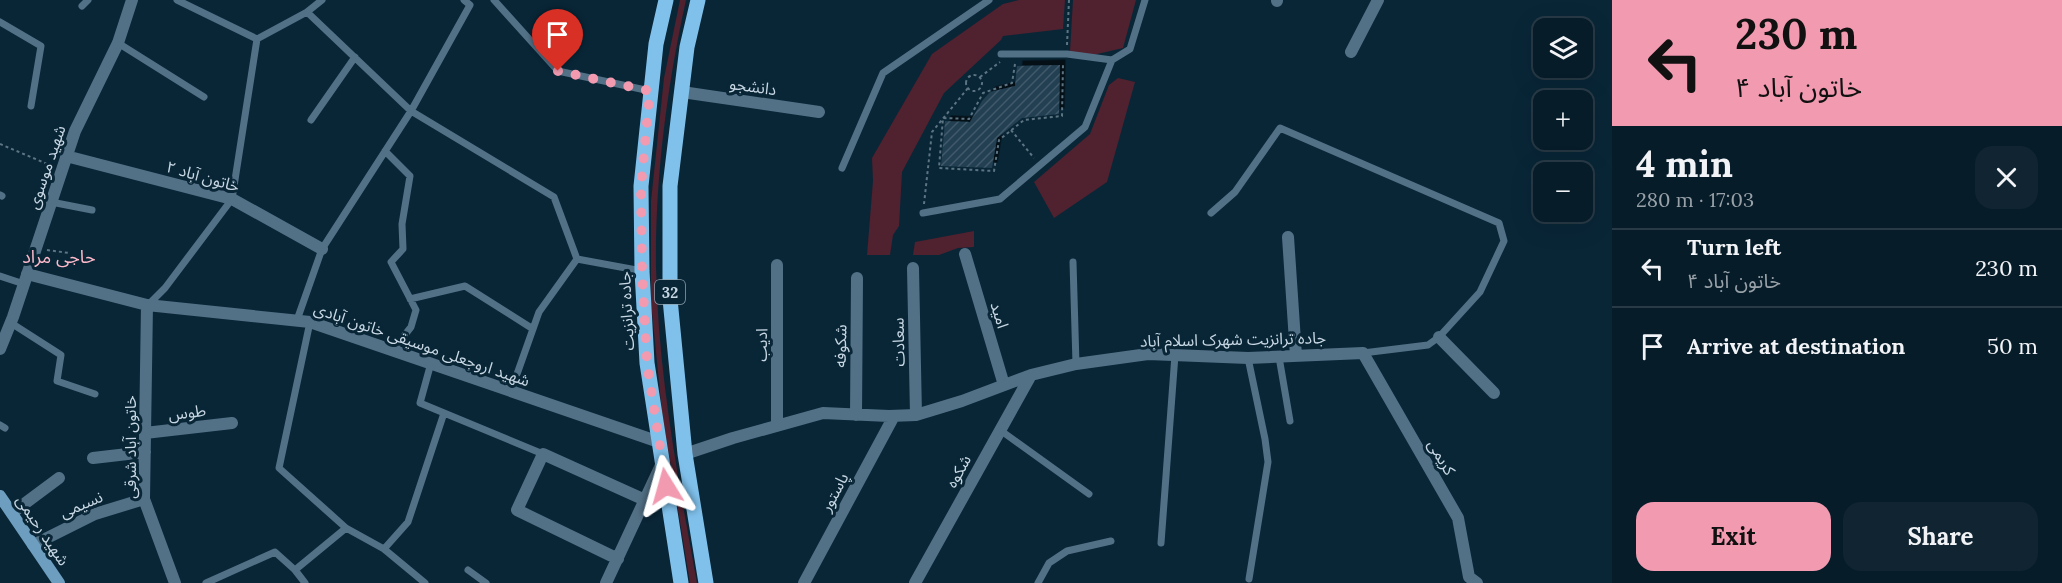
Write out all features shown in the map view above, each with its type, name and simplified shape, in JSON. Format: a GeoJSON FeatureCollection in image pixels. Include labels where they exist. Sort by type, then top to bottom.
{"type":"FeatureCollection","features":[{"type":"Feature","properties":{"kind":"main road","name":"جاده ترانزیت"},"geometry":{"type":"LineString","coordinates":[[666,0],[656,44],[641,186],[642,271],[647,363],[681,583]]}},
{"type":"Feature","properties":{"kind":"main road","name":"32"},"geometry":{"type":"LineString","coordinates":[[698,0],[687,47],[670,186],[669,299],[685,454],[706,583]]}},
{"type":"Feature","properties":{"kind":"main road","name":"شهید رحیمی"},"geometry":{"type":"LineString","coordinates":[[0,496],[59,583]]}},
{"type":"Feature","properties":{"kind":"street","name":"شهید موسوی"},"geometry":{"type":"LineString","coordinates":[[0,349],[11,323],[75,130],[118,43],[132,0]]}},
{"type":"Feature","properties":{"kind":"street"},"geometry":{"type":"LineString","coordinates":[[1351,52],[1378,0]]}},
{"type":"Feature","properties":{"kind":"street","name":"دانشجو"},"geometry":{"type":"LineString","coordinates":[[682,92],[819,112]]}},
{"type":"Feature","properties":{"kind":"street","name":"خاتون آباد ۲"},"geometry":{"type":"LineString","coordinates":[[66,156],[232,199],[322,249]]}},
{"type":"Feature","properties":{"kind":"street"},"geometry":{"type":"LineString","coordinates":[[1288,237],[1296,356]]}},
{"type":"Feature","properties":{"kind":"street","name":"امید"},"geometry":{"type":"LineString","coordinates":[[965,254],[1004,385]]}},
{"type":"Feature","properties":{"kind":"street","name":"ادیب"},"geometry":{"type":"LineString","coordinates":[[777,265],[777,426]]}},
{"type":"Feature","properties":{"kind":"street","name":"سعادت"},"geometry":{"type":"LineString","coordinates":[[913,268],[916,415]]}},
{"type":"Feature","properties":{"kind":"street","name":"شکوفه"},"geometry":{"type":"LineString","coordinates":[[856,414],[857,278]]}},
{"type":"Feature","properties":{"kind":"street","name":"شهید اروجعلی موسیقی خاتون آبادی"},"geometry":{"type":"LineString","coordinates":[[26,279],[147,305],[304,321],[659,442]]}},
{"type":"Feature","properties":{"kind":"street","name":"خاتون آباد شرقی"},"geometry":{"type":"LineString","coordinates":[[147,305],[144,499],[175,583]]}},
{"type":"Feature","properties":{"kind":"street"},"geometry":{"type":"LineString","coordinates":[[1439,337],[1494,393]]}},
{"type":"Feature","properties":{"kind":"street","name":"جاده ترانزیت شهرک اسلام آباد"},"geometry":{"type":"LineString","coordinates":[[685,454],[823,413],[916,415],[1031,375],[1076,364],[1149,354],[1248,358],[1363,353]]}},
{"type":"Feature","properties":{"kind":"street","name":"کریمی"},"geometry":{"type":"LineString","coordinates":[[1363,353],[1458,518],[1469,576],[1477,583]]}},
{"type":"Feature","properties":{"kind":"street","name":"شکوه"},"geometry":{"type":"LineString","coordinates":[[915,583],[1031,375]]}},
{"type":"Feature","properties":{"kind":"street","name":"پاستور"},"geometry":{"type":"LineString","coordinates":[[804,583],[894,416]]}},
{"type":"Feature","properties":{"kind":"street","name":"طوس"},"geometry":{"type":"LineString","coordinates":[[145,433],[232,423]]}},
{"type":"Feature","properties":{"kind":"street"},"geometry":{"type":"LineString","coordinates":[[93,458],[145,452]]}},
{"type":"Feature","properties":{"kind":"street"},"geometry":{"type":"LineString","coordinates":[[618,559],[517,510],[543,454],[645,500]]}},
{"type":"Feature","properties":{"kind":"street"},"geometry":{"type":"LineString","coordinates":[[606,583],[662,464]]}},
{"type":"Feature","properties":{"kind":"street"},"geometry":{"type":"LineString","coordinates":[[12,513],[59,477]]}},
{"type":"Feature","properties":{"kind":"street","name":"نسیمی"},"geometry":{"type":"LineString","coordinates":[[33,544],[95,514],[144,499]]}},
{"type":"Feature","properties":{"kind":"lane"},"geometry":{"type":"LineString","coordinates":[[177,0],[258,39]]}},
{"type":"Feature","properties":{"kind":"lane"},"geometry":{"type":"LineString","coordinates":[[258,39],[307,12],[322,0]]}},
{"type":"Feature","properties":{"kind":"lane"},"geometry":{"type":"LineString","coordinates":[[494,0],[558,71],[650,91]]}},
{"type":"Feature","properties":{"kind":"lane"},"geometry":{"type":"LineString","coordinates":[[842,168],[883,73],[989,0]]}},
{"type":"Feature","properties":{"kind":"lane"},"geometry":{"type":"LineString","coordinates":[[923,213],[1000,199],[1085,127],[1112,60],[1130,49],[1144,0]]}},
{"type":"Feature","properties":{"kind":"lane"},"geometry":{"type":"LineString","coordinates":[[425,583],[384,549],[346,528],[279,468],[304,321],[322,249],[411,111],[469,2]]}},
{"type":"Feature","properties":{"kind":"lane"},"geometry":{"type":"LineString","coordinates":[[307,12],[411,111],[554,197],[577,259]]}},
{"type":"Feature","properties":{"kind":"lane"},"geometry":{"type":"LineString","coordinates":[[0,22],[41,46],[31,106]]}},
{"type":"Feature","properties":{"kind":"lane"},"geometry":{"type":"LineString","coordinates":[[147,305],[165,288],[232,199],[258,39]]}},
{"type":"Feature","properties":{"kind":"lane"},"geometry":{"type":"LineString","coordinates":[[118,43],[204,97]]}},
{"type":"Feature","properties":{"kind":"lane"},"geometry":{"type":"LineString","coordinates":[[1001,54],[1067,54],[1112,60]]}},
{"type":"Feature","properties":{"kind":"lane"},"geometry":{"type":"LineString","coordinates":[[311,120],[355,57]]}},
{"type":"Feature","properties":{"kind":"lane"},"geometry":{"type":"LineString","coordinates":[[1211,213],[1234,192],[1280,128],[1499,223],[1504,241],[1480,292],[1439,337],[1428,345],[1363,353]]}},
{"type":"Feature","properties":{"kind":"lane"},"geometry":{"type":"LineString","coordinates":[[385,151],[410,176],[402,224],[403,249],[391,262],[416,310],[411,327],[393,350]]}},
{"type":"Feature","properties":{"kind":"lane"},"geometry":{"type":"LineString","coordinates":[[51,202],[92,210]]}},
{"type":"Feature","properties":{"kind":"lane"},"geometry":{"type":"LineString","coordinates":[[577,259],[642,271]]}},
{"type":"Feature","properties":{"kind":"lane"},"geometry":{"type":"LineString","coordinates":[[511,391],[539,312],[577,259]]}},
{"type":"Feature","properties":{"kind":"lane"},"geometry":{"type":"LineString","coordinates":[[1073,262],[1076,364]]}},
{"type":"Feature","properties":{"kind":"lane"},"geometry":{"type":"LineString","coordinates":[[0,276],[26,279]]}},
{"type":"Feature","properties":{"kind":"lane"},"geometry":{"type":"LineString","coordinates":[[410,299],[465,286],[533,329]]}},
{"type":"Feature","properties":{"kind":"lane"},"geometry":{"type":"LineString","coordinates":[[11,323],[62,355],[57,381],[95,394]]}},
{"type":"Feature","properties":{"kind":"lane"},"geometry":{"type":"LineString","coordinates":[[1161,543],[1175,355]]}},
{"type":"Feature","properties":{"kind":"lane"},"geometry":{"type":"LineString","coordinates":[[1279,357],[1290,422]]}},
{"type":"Feature","properties":{"kind":"lane"},"geometry":{"type":"LineString","coordinates":[[1248,358],[1268,462],[1249,579]]}},
{"type":"Feature","properties":{"kind":"lane"},"geometry":{"type":"LineString","coordinates":[[431,363],[420,403],[543,454]]}},
{"type":"Feature","properties":{"kind":"lane"},"geometry":{"type":"LineString","coordinates":[[384,549],[408,522],[444,413]]}},
{"type":"Feature","properties":{"kind":"lane"},"geometry":{"type":"LineString","coordinates":[[1000,430],[1089,494]]}},
{"type":"Feature","properties":{"kind":"lane"},"geometry":{"type":"LineString","coordinates":[[295,570],[346,528]]}},
{"type":"Feature","properties":{"kind":"lane"},"geometry":{"type":"LineString","coordinates":[[1038,583],[1049,563],[1067,551],[1111,541]]}},
{"type":"Feature","properties":{"kind":"lane"},"geometry":{"type":"LineString","coordinates":[[206,583],[275,552],[295,570],[305,583]]}},
{"type":"Feature","properties":{"kind":"lane"},"geometry":{"type":"LineString","coordinates":[[468,570],[486,583]]}},
{"type":"Feature","properties":{"kind":"path"},"geometry":{"type":"LineString","coordinates":[[1067,48],[1069,0]]}},
{"type":"Feature","properties":{"kind":"path"},"geometry":{"type":"LineString","coordinates":[[942,118],[969,119],[983,93],[1012,83],[1016,62],[999,62],[980,77]]}},
{"type":"Feature","properties":{"kind":"path"},"geometry":{"type":"LineString","coordinates":[[942,118],[939,168],[994,171],[999,140],[1011,130],[1024,120],[1062,116],[1063,62]]}},
{"type":"Feature","properties":{"kind":"path"},"geometry":{"type":"LineString","coordinates":[[974,74],[980,77],[983,84],[980,89],[973,91],[968,88],[966,81],[969,76],[974,74]]}},
{"type":"Feature","properties":{"kind":"path"},"geometry":{"type":"LineString","coordinates":[[923,213],[932,132],[968,88]]}},
{"type":"Feature","properties":{"kind":"path"},"geometry":{"type":"LineString","coordinates":[[980,89],[983,93]]}},
{"type":"Feature","properties":{"kind":"path"},"geometry":{"type":"LineString","coordinates":[[1011,130],[1040,165]]}},
{"type":"Feature","properties":{"kind":"path"},"geometry":{"type":"LineString","coordinates":[[0,144],[61,170]]}},
{"type":"Feature","properties":{"kind":"path"},"geometry":{"type":"LineString","coordinates":[[36,248],[69,253]]}},
{"type":"Feature","properties":{"kind":"shaded area"},"geometry":{"type":"Polygon","coordinates":[[[680,0],[686,0],[673,66],[660,167],[656,267],[665,386],[676,465],[697,583],[690,583],[662,412],[651,302],[651,201],[664,78],[680,0]]]}},
{"type":"Feature","properties":{"kind":"shaded area"},"geometry":{"type":"Polygon","coordinates":[[[1019,0],[1065,0],[1063,29],[1003,36],[944,93],[902,172],[899,226],[893,235],[890,255],[867,255],[873,181],[872,158],[932,54],[1003,4],[1019,0]]]}},
{"type":"Feature","properties":{"kind":"shaded area"},"geometry":{"type":"Polygon","coordinates":[[[1073,0],[1136,0],[1123,48],[1093,55],[1070,52],[1073,0]]]}},
{"type":"Feature","properties":{"kind":"shaded area"},"geometry":{"type":"Polygon","coordinates":[[[1118,78],[1135,82],[1107,182],[1054,218],[1034,182],[1090,134],[1109,85],[1118,78]]]}},
{"type":"Feature","properties":{"kind":"shaded area"},"geometry":{"type":"Polygon","coordinates":[[[974,231],[974,247],[958,248],[939,255],[913,255],[915,242],[974,231]]]}},
{"type":"Feature","properties":{"kind":"building"},"geometry":{"type":"Polygon","coordinates":[[[1060,65],[1059,114],[1022,118],[997,138],[992,168],[941,166],[945,121],[970,122],[990,92],[1015,86],[1017,66],[1060,65]]]}},
{"type":"Feature","properties":{"kind":"district","name":"حاجی مراد"},"geometry":{"type":"Point","coordinates":[59,256]}},
{"type":"Feature","properties":{"kind":"route"},"geometry":{"type":"LineString","coordinates":[[558,71],[650,91],[641,186],[642,271],[647,363],[666,486]]}}]}
